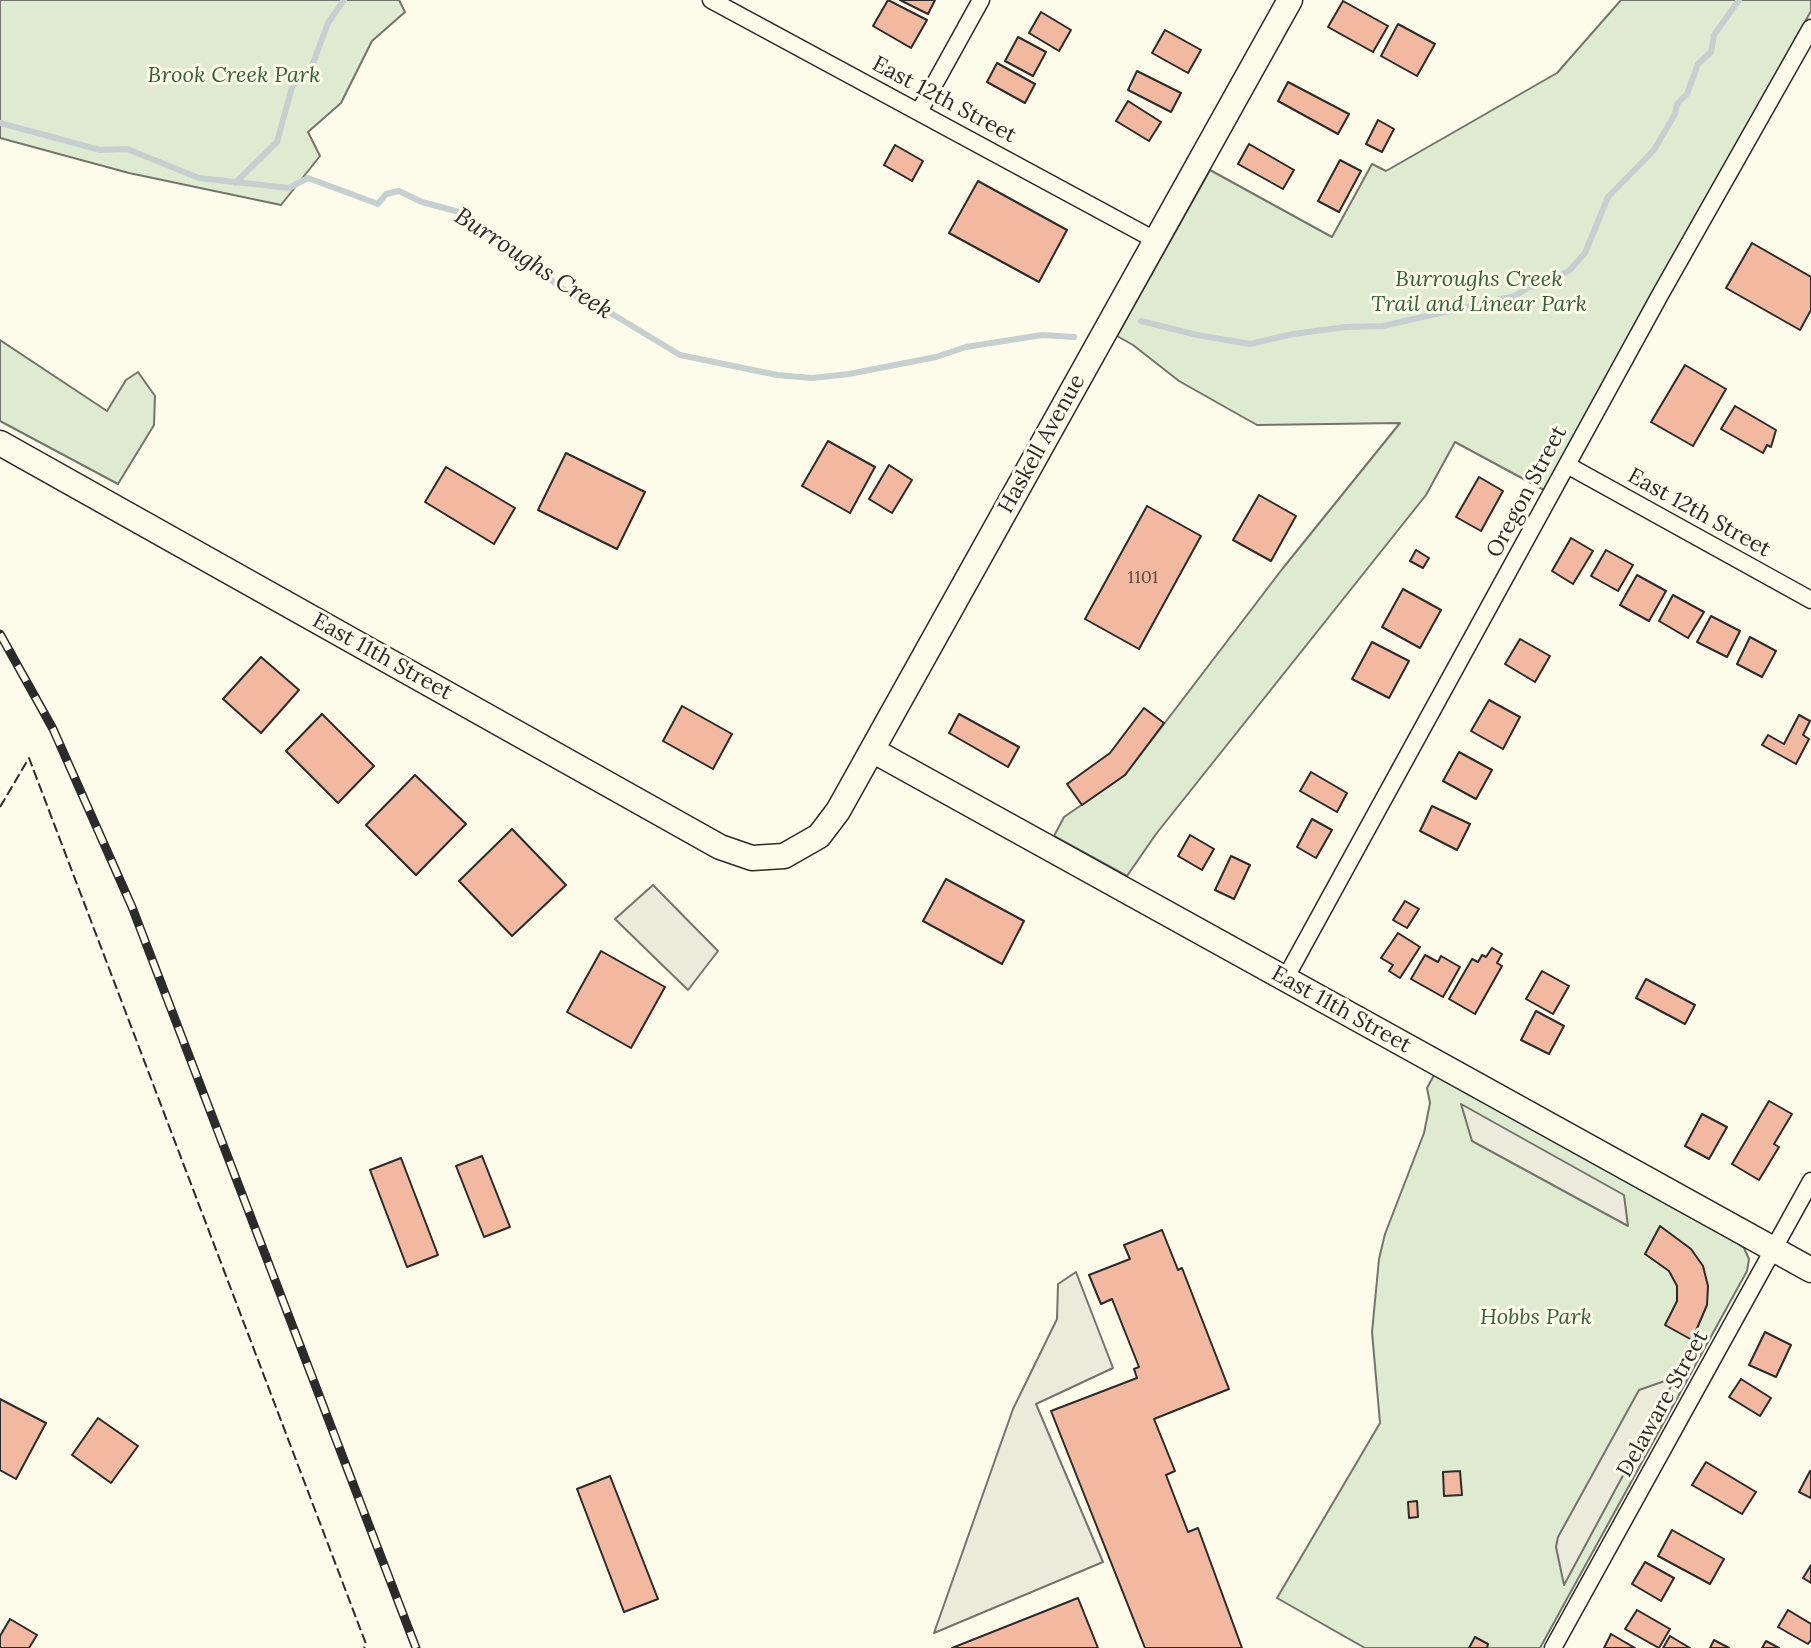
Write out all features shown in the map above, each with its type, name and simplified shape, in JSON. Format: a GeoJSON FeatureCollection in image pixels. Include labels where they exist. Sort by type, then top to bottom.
{"type":"FeatureCollection","features":[{"type":"Feature","properties":{"kind":"main road","name":"Haskell Avenue"},"geometry":{"type":"LineString","coordinates":[[768,858],[784,856],[819,836],[838,811],[1290,0]]}},
{"type":"Feature","properties":{"kind":"main road","name":"East 11th Street"},"geometry":{"type":"LineString","coordinates":[[0,443],[720,847],[738,855],[768,858]]}},
{"type":"Feature","properties":{"kind":"main road","name":"East 11th Street"},"geometry":{"type":"LineString","coordinates":[[872,750],[1811,1270]]}},
{"type":"Feature","properties":{"kind":"street","name":"East 12th Street"},"geometry":{"type":"LineString","coordinates":[[711,0],[1155,240]]}},
{"type":"Feature","properties":{"kind":"street"},"geometry":{"type":"LineString","coordinates":[[919,112],[981,0]]}},
{"type":"Feature","properties":{"kind":"street","name":"Oregon Street"},"geometry":{"type":"LineString","coordinates":[[1285,979],[1811,28]]}},
{"type":"Feature","properties":{"kind":"street","name":"East 12th Street"},"geometry":{"type":"LineString","coordinates":[[1567,465],[1811,600]]}},
{"type":"Feature","properties":{"kind":"street","name":"Delaware Street"},"geometry":{"type":"LineString","coordinates":[[1553,1648],[1811,1181]]}},
{"type":"Feature","properties":{"kind":"green space","name":"Brook Creek Park"},"geometry":{"type":"Polygon","coordinates":[[[0,0],[399,0],[405,12],[372,41],[341,103],[308,132],[320,156],[281,205],[129,173],[0,138],[0,0]]]}},
{"type":"Feature","properties":{"kind":"green space","name":"Burroughs Creek Trail and Linear Park"},"geometry":{"type":"Polygon","coordinates":[[[1621,0],[1811,0],[1811,11],[1544,490],[1455,442],[1426,495],[1156,834],[1127,876],[1054,836],[1064,817],[1125,775],[1283,568],[1400,423],[1257,425],[1179,381],[1117,336],[1210,170],[1332,237],[1372,164],[1386,171],[1557,73],[1621,0]]]}},
{"type":"Feature","properties":{"kind":"green space"},"geometry":{"type":"Polygon","coordinates":[[[0,340],[107,411],[126,380],[138,372],[155,396],[154,425],[118,484],[0,421],[0,340]]]}},
{"type":"Feature","properties":{"kind":"green space","name":"Hobbs Park"},"geometry":{"type":"Polygon","coordinates":[[[1434,1075],[1737,1243],[1744,1248],[1749,1259],[1747,1271],[1540,1648],[1365,1648],[1277,1598],[1380,1423],[1372,1332],[1379,1259],[1385,1234],[1424,1133],[1430,1103],[1427,1088],[1434,1075]]]}},
{"type":"Feature","properties":{"kind":"shaded area"},"geometry":{"type":"Polygon","coordinates":[[[653,885],[718,951],[688,990],[615,919],[653,885]]]}},
{"type":"Feature","properties":{"kind":"shaded area"},"geometry":{"type":"Polygon","coordinates":[[[1461,1104],[1624,1195],[1628,1226],[1472,1141],[1461,1104]]]}},
{"type":"Feature","properties":{"kind":"shaded area"},"geometry":{"type":"Polygon","coordinates":[[[1076,1272],[1113,1368],[1036,1404],[1103,1562],[934,1633],[1013,1409],[1057,1319],[1058,1284],[1076,1272]]]}},
{"type":"Feature","properties":{"kind":"shaded area"},"geometry":{"type":"Polygon","coordinates":[[[1676,1377],[1564,1585],[1556,1547],[1558,1537],[1639,1390],[1676,1377]]]}},
{"type":"Feature","properties":{"kind":"building"},"geometry":{"type":"Polygon","coordinates":[[[888,0],[927,20],[911,48],[873,26],[888,0]]]}},
{"type":"Feature","properties":{"kind":"building"},"geometry":{"type":"Polygon","coordinates":[[[900,0],[935,0],[928,14],[900,0]]]}},
{"type":"Feature","properties":{"kind":"building"},"geometry":{"type":"Polygon","coordinates":[[[1343,1],[1388,26],[1373,52],[1328,27],[1343,1]]]}},
{"type":"Feature","properties":{"kind":"building"},"geometry":{"type":"Polygon","coordinates":[[[1041,12],[1071,30],[1059,51],[1029,33],[1041,12]]]}},
{"type":"Feature","properties":{"kind":"building"},"geometry":{"type":"Polygon","coordinates":[[[1398,24],[1435,44],[1417,76],[1381,56],[1398,24]]]}},
{"type":"Feature","properties":{"kind":"building"},"geometry":{"type":"Polygon","coordinates":[[[1165,30],[1201,50],[1188,73],[1152,53],[1165,30]]]}},
{"type":"Feature","properties":{"kind":"building"},"geometry":{"type":"Polygon","coordinates":[[[1018,37],[1046,52],[1033,76],[1005,61],[1018,37]]]}},
{"type":"Feature","properties":{"kind":"building"},"geometry":{"type":"Polygon","coordinates":[[[997,63],[1035,84],[1025,103],[987,82],[997,63]]]}},
{"type":"Feature","properties":{"kind":"building"},"geometry":{"type":"Polygon","coordinates":[[[1137,71],[1181,93],[1171,112],[1128,90],[1137,71]]]}},
{"type":"Feature","properties":{"kind":"building"},"geometry":{"type":"Polygon","coordinates":[[[1288,82],[1349,114],[1338,134],[1278,101],[1288,82]]]}},
{"type":"Feature","properties":{"kind":"building"},"geometry":{"type":"Polygon","coordinates":[[[1128,101],[1161,122],[1149,141],[1116,121],[1128,101]]]}},
{"type":"Feature","properties":{"kind":"building"},"geometry":{"type":"Polygon","coordinates":[[[1378,120],[1394,129],[1382,152],[1366,144],[1378,120]]]}},
{"type":"Feature","properties":{"kind":"building"},"geometry":{"type":"Polygon","coordinates":[[[1249,144],[1294,170],[1283,189],[1238,164],[1249,144]]]}},
{"type":"Feature","properties":{"kind":"building"},"geometry":{"type":"Polygon","coordinates":[[[895,145],[923,161],[912,181],[884,165],[895,145]]]}},
{"type":"Feature","properties":{"kind":"building"},"geometry":{"type":"Polygon","coordinates":[[[1340,160],[1361,171],[1339,212],[1318,201],[1340,160]]]}},
{"type":"Feature","properties":{"kind":"building"},"geometry":{"type":"Polygon","coordinates":[[[978,181],[1067,230],[1039,282],[949,233],[978,181]]]}},
{"type":"Feature","properties":{"kind":"building"},"geometry":{"type":"Polygon","coordinates":[[[1752,243],[1811,277],[1811,310],[1800,330],[1726,288],[1752,243]]]}},
{"type":"Feature","properties":{"kind":"building"},"geometry":{"type":"Polygon","coordinates":[[[1685,365],[1726,389],[1693,446],[1651,422],[1685,365]]]}},
{"type":"Feature","properties":{"kind":"building"},"geometry":{"type":"Polygon","coordinates":[[[1735,406],[1776,430],[1771,447],[1767,445],[1763,453],[1721,429],[1735,406]]]}},
{"type":"Feature","properties":{"kind":"building"},"geometry":{"type":"Polygon","coordinates":[[[828,441],[875,467],[850,513],[802,486],[828,441]]]}},
{"type":"Feature","properties":{"kind":"building"},"geometry":{"type":"Polygon","coordinates":[[[566,453],[645,492],[617,549],[538,510],[566,453]]]}},
{"type":"Feature","properties":{"kind":"building"},"geometry":{"type":"Polygon","coordinates":[[[889,465],[912,480],[892,513],[869,499],[889,465]]]}},
{"type":"Feature","properties":{"kind":"building"},"geometry":{"type":"Polygon","coordinates":[[[446,467],[515,508],[494,544],[425,502],[446,467]]]}},
{"type":"Feature","properties":{"kind":"building"},"geometry":{"type":"Polygon","coordinates":[[[1479,477],[1503,491],[1481,531],[1456,517],[1479,477]]]}},
{"type":"Feature","properties":{"kind":"building"},"geometry":{"type":"Polygon","coordinates":[[[1259,495],[1296,516],[1271,561],[1233,540],[1259,495]]]}},
{"type":"Feature","properties":{"kind":"building"},"geometry":{"type":"Polygon","coordinates":[[[1147,506],[1201,536],[1139,649],[1085,619],[1147,506]]]}},
{"type":"Feature","properties":{"kind":"building"},"geometry":{"type":"Polygon","coordinates":[[[1571,538],[1593,551],[1573,584],[1552,571],[1571,538]]]}},
{"type":"Feature","properties":{"kind":"building"},"geometry":{"type":"Polygon","coordinates":[[[1416,550],[1429,558],[1423,568],[1410,561],[1416,550]]]}},
{"type":"Feature","properties":{"kind":"building"},"geometry":{"type":"Polygon","coordinates":[[[1606,550],[1633,565],[1618,591],[1591,576],[1606,550]]]}},
{"type":"Feature","properties":{"kind":"building"},"geometry":{"type":"Polygon","coordinates":[[[1637,575],[1666,591],[1649,621],[1620,605],[1637,575]]]}},
{"type":"Feature","properties":{"kind":"building"},"geometry":{"type":"Polygon","coordinates":[[[1403,589],[1441,610],[1420,648],[1382,627],[1403,589]]]}},
{"type":"Feature","properties":{"kind":"building"},"geometry":{"type":"Polygon","coordinates":[[[1673,595],[1704,612],[1688,638],[1659,621],[1673,595]]]}},
{"type":"Feature","properties":{"kind":"building"},"geometry":{"type":"Polygon","coordinates":[[[1711,616],[1740,631],[1727,657],[1697,642],[1711,616]]]}},
{"type":"Feature","properties":{"kind":"building"},"geometry":{"type":"Polygon","coordinates":[[[1750,637],[1776,651],[1762,677],[1737,664],[1750,637]]]}},
{"type":"Feature","properties":{"kind":"building"},"geometry":{"type":"Polygon","coordinates":[[[1520,639],[1550,656],[1535,682],[1505,664],[1520,639]]]}},
{"type":"Feature","properties":{"kind":"building"},"geometry":{"type":"Polygon","coordinates":[[[1372,642],[1409,661],[1389,698],[1352,679],[1372,642]]]}},
{"type":"Feature","properties":{"kind":"building"},"geometry":{"type":"Polygon","coordinates":[[[261,657],[299,690],[261,733],[223,699],[261,657]]]}},
{"type":"Feature","properties":{"kind":"building"},"geometry":{"type":"Polygon","coordinates":[[[1489,700],[1520,717],[1503,749],[1471,731],[1489,700]]]}},
{"type":"Feature","properties":{"kind":"building"},"geometry":{"type":"Polygon","coordinates":[[[682,706],[732,734],[713,769],[663,741],[682,706]]]}},
{"type":"Feature","properties":{"kind":"building"},"geometry":{"type":"Polygon","coordinates":[[[1144,708],[1164,723],[1125,775],[1082,805],[1067,784],[1110,753],[1144,708]]]}},
{"type":"Feature","properties":{"kind":"building"},"geometry":{"type":"Polygon","coordinates":[[[322,714],[374,766],[338,803],[286,751],[322,714]]]}},
{"type":"Feature","properties":{"kind":"building"},"geometry":{"type":"Polygon","coordinates":[[[959,714],[1019,747],[1008,767],[949,733],[959,714]]]}},
{"type":"Feature","properties":{"kind":"building"},"geometry":{"type":"Polygon","coordinates":[[[1799,715],[1810,721],[1803,735],[1809,739],[1796,764],[1762,745],[1768,735],[1784,744],[1799,715]]]}},
{"type":"Feature","properties":{"kind":"building"},"geometry":{"type":"Polygon","coordinates":[[[1459,752],[1492,770],[1476,799],[1443,781],[1459,752]]]}},
{"type":"Feature","properties":{"kind":"building"},"geometry":{"type":"Polygon","coordinates":[[[1311,772],[1347,793],[1337,812],[1300,791],[1311,772]]]}},
{"type":"Feature","properties":{"kind":"building"},"geometry":{"type":"Polygon","coordinates":[[[415,775],[466,824],[416,875],[366,825],[415,775]]]}},
{"type":"Feature","properties":{"kind":"building"},"geometry":{"type":"Polygon","coordinates":[[[1432,806],[1470,824],[1457,850],[1420,831],[1432,806]]]}},
{"type":"Feature","properties":{"kind":"building"},"geometry":{"type":"Polygon","coordinates":[[[1312,819],[1332,830],[1316,858],[1297,847],[1312,819]]]}},
{"type":"Feature","properties":{"kind":"building"},"geometry":{"type":"Polygon","coordinates":[[[512,829],[566,885],[512,936],[459,881],[512,829]]]}},
{"type":"Feature","properties":{"kind":"building"},"geometry":{"type":"Polygon","coordinates":[[[1190,835],[1214,849],[1202,870],[1178,856],[1190,835]]]}},
{"type":"Feature","properties":{"kind":"building"},"geometry":{"type":"Polygon","coordinates":[[[1231,856],[1250,865],[1234,899],[1215,890],[1231,856]]]}},
{"type":"Feature","properties":{"kind":"building"},"geometry":{"type":"Polygon","coordinates":[[[946,879],[1024,921],[1002,964],[923,921],[946,879]]]}},
{"type":"Feature","properties":{"kind":"building"},"geometry":{"type":"Polygon","coordinates":[[[1405,901],[1419,909],[1407,928],[1393,920],[1405,901]]]}},
{"type":"Feature","properties":{"kind":"building"},"geometry":{"type":"Polygon","coordinates":[[[1398,933],[1420,947],[1400,978],[1389,971],[1393,965],[1381,958],[1398,933]]]}},
{"type":"Feature","properties":{"kind":"building"},"geometry":{"type":"Polygon","coordinates":[[[1492,948],[1502,954],[1497,963],[1502,966],[1475,1014],[1449,999],[1472,959],[1478,962],[1492,948]]]}},
{"type":"Feature","properties":{"kind":"building"},"geometry":{"type":"Polygon","coordinates":[[[601,951],[665,987],[631,1048],[567,1012],[601,951]]]}},
{"type":"Feature","properties":{"kind":"building"},"geometry":{"type":"Polygon","coordinates":[[[1425,955],[1438,962],[1441,956],[1460,967],[1443,997],[1411,979],[1425,955]]]}},
{"type":"Feature","properties":{"kind":"building"},"geometry":{"type":"Polygon","coordinates":[[[1542,971],[1569,986],[1553,1014],[1526,999],[1542,971]]]}},
{"type":"Feature","properties":{"kind":"building"},"geometry":{"type":"Polygon","coordinates":[[[1646,979],[1695,1005],[1685,1024],[1636,998],[1646,979]]]}},
{"type":"Feature","properties":{"kind":"building"},"geometry":{"type":"Polygon","coordinates":[[[1536,1011],[1564,1026],[1549,1054],[1521,1040],[1536,1011]]]}},
{"type":"Feature","properties":{"kind":"building"},"geometry":{"type":"Polygon","coordinates":[[[1769,1101],[1792,1114],[1774,1144],[1779,1147],[1759,1180],[1732,1164],[1769,1101]]]}},
{"type":"Feature","properties":{"kind":"building"},"geometry":{"type":"Polygon","coordinates":[[[1702,1114],[1727,1127],[1709,1159],[1685,1146],[1702,1114]]]}},
{"type":"Feature","properties":{"kind":"building"},"geometry":{"type":"Polygon","coordinates":[[[482,1156],[510,1227],[484,1237],[456,1166],[482,1156]]]}},
{"type":"Feature","properties":{"kind":"building"},"geometry":{"type":"Polygon","coordinates":[[[401,1158],[438,1255],[407,1267],[370,1170],[401,1158]]]}},
{"type":"Feature","properties":{"kind":"building"},"geometry":{"type":"Polygon","coordinates":[[[1660,1226],[1691,1249],[1703,1266],[1708,1286],[1707,1305],[1692,1340],[1665,1325],[1677,1301],[1677,1286],[1669,1271],[1645,1254],[1660,1226]]]}},
{"type":"Feature","properties":{"kind":"building"},"geometry":{"type":"Polygon","coordinates":[[[1162,1230],[1178,1270],[1182,1268],[1229,1389],[1154,1419],[1175,1471],[1166,1475],[1188,1532],[1198,1528],[1242,1648],[1145,1648],[1051,1411],[1137,1378],[1134,1369],[1139,1367],[1112,1299],[1101,1304],[1089,1275],[1130,1259],[1124,1245],[1162,1230]]]}},
{"type":"Feature","properties":{"kind":"building"},"geometry":{"type":"Polygon","coordinates":[[[1765,1332],[1791,1345],[1776,1377],[1749,1365],[1765,1332]]]}},
{"type":"Feature","properties":{"kind":"building"},"geometry":{"type":"Polygon","coordinates":[[[1741,1379],[1771,1398],[1760,1416],[1729,1397],[1741,1379]]]}},
{"type":"Feature","properties":{"kind":"building"},"geometry":{"type":"Polygon","coordinates":[[[0,1399],[46,1423],[16,1479],[0,1470],[0,1399]]]}},
{"type":"Feature","properties":{"kind":"building"},"geometry":{"type":"Polygon","coordinates":[[[98,1418],[138,1446],[111,1483],[72,1455],[98,1418]]]}},
{"type":"Feature","properties":{"kind":"building"},"geometry":{"type":"Polygon","coordinates":[[[1706,1462],[1756,1492],[1742,1514],[1692,1485],[1706,1462]]]}},
{"type":"Feature","properties":{"kind":"building"},"geometry":{"type":"Polygon","coordinates":[[[1460,1471],[1462,1495],[1444,1496],[1443,1472],[1460,1471]]]}},
{"type":"Feature","properties":{"kind":"building"},"geometry":{"type":"Polygon","coordinates":[[[1811,1472],[1811,1498],[1799,1492],[1811,1472]]]}},
{"type":"Feature","properties":{"kind":"building"},"geometry":{"type":"Polygon","coordinates":[[[610,1476],[658,1599],[624,1612],[577,1489],[610,1476]]]}},
{"type":"Feature","properties":{"kind":"building"},"geometry":{"type":"Polygon","coordinates":[[[1417,1501],[1418,1517],[1409,1518],[1408,1502],[1417,1501]]]}},
{"type":"Feature","properties":{"kind":"building"},"geometry":{"type":"Polygon","coordinates":[[[1672,1530],[1724,1559],[1710,1584],[1658,1556],[1672,1530]]]}},
{"type":"Feature","properties":{"kind":"building"},"geometry":{"type":"Polygon","coordinates":[[[1645,1562],[1674,1578],[1661,1601],[1632,1584],[1645,1562]]]}},
{"type":"Feature","properties":{"kind":"building"},"geometry":{"type":"Polygon","coordinates":[[[1811,1565],[1811,1583],[1803,1578],[1811,1565]]]}},
{"type":"Feature","properties":{"kind":"building"},"geometry":{"type":"Polygon","coordinates":[[[1078,1598],[1098,1648],[952,1648],[1078,1598]]]}},
{"type":"Feature","properties":{"kind":"building"},"geometry":{"type":"Polygon","coordinates":[[[1637,1610],[1670,1629],[1659,1648],[1625,1629],[1637,1610]]]}},
{"type":"Feature","properties":{"kind":"building"},"geometry":{"type":"Polygon","coordinates":[[[1788,1610],[1811,1624],[1808,1644],[1778,1627],[1788,1610]]]}},
{"type":"Feature","properties":{"kind":"building"},"geometry":{"type":"Polygon","coordinates":[[[10,1619],[37,1635],[29,1648],[0,1648],[0,1636],[10,1619]]]}},
{"type":"Feature","properties":{"kind":"building"},"geometry":{"type":"Polygon","coordinates":[[[1611,1634],[1635,1648],[1604,1648],[1611,1634]]]}},
{"type":"Feature","properties":{"kind":"building"},"geometry":{"type":"Polygon","coordinates":[[[1670,1636],[1690,1648],[1663,1648],[1670,1636]]]}},
{"type":"Feature","properties":{"kind":"building"},"geometry":{"type":"Polygon","coordinates":[[[1475,1637],[1488,1644],[1487,1648],[1469,1648],[1475,1637]]]}},
{"type":"Feature","properties":{"kind":"building"},"geometry":{"type":"Polygon","coordinates":[[[1714,1640],[1729,1648],[1710,1648],[1714,1640]]]}},
{"type":"Feature","properties":{"kind":"building"},"geometry":{"type":"Polygon","coordinates":[[[1766,1641],[1779,1648],[1762,1648],[1766,1641]]]}},
{"type":"Feature","properties":{"kind":"waterway"},"geometry":{"type":"LineString","coordinates":[[235,183],[277,142],[292,87],[312,66],[328,23],[344,0]]}},
{"type":"Feature","properties":{"kind":"waterway","name":"Burroughs Creek"},"geometry":{"type":"LineString","coordinates":[[1141,321],[1250,344],[1293,334],[1383,326],[1515,296],[1529,287],[1546,284],[1570,270],[1585,253],[1608,197],[1654,150],[1675,114],[1677,104],[1687,94],[1698,64],[1711,52],[1714,35],[1739,0]]}},
{"type":"Feature","properties":{"kind":"waterway","name":"Burroughs Creek"},"geometry":{"type":"LineString","coordinates":[[0,123],[100,150],[127,149],[199,178],[289,188],[308,178],[378,204],[386,194],[399,191],[422,202],[463,213],[567,292],[594,303],[680,355],[777,375],[812,378],[849,374],[936,357],[966,347],[1042,335],[1074,337]]}},
{"type":"Feature","properties":{"kind":"railway"},"geometry":{"type":"LineString","coordinates":[[0,634],[53,729],[132,907],[416,1648]]}},
{"type":"Feature","properties":{"kind":"fence"},"geometry":{"type":"LineString","coordinates":[[0,807],[29,758],[366,1644],[364,1648]]}}]}
